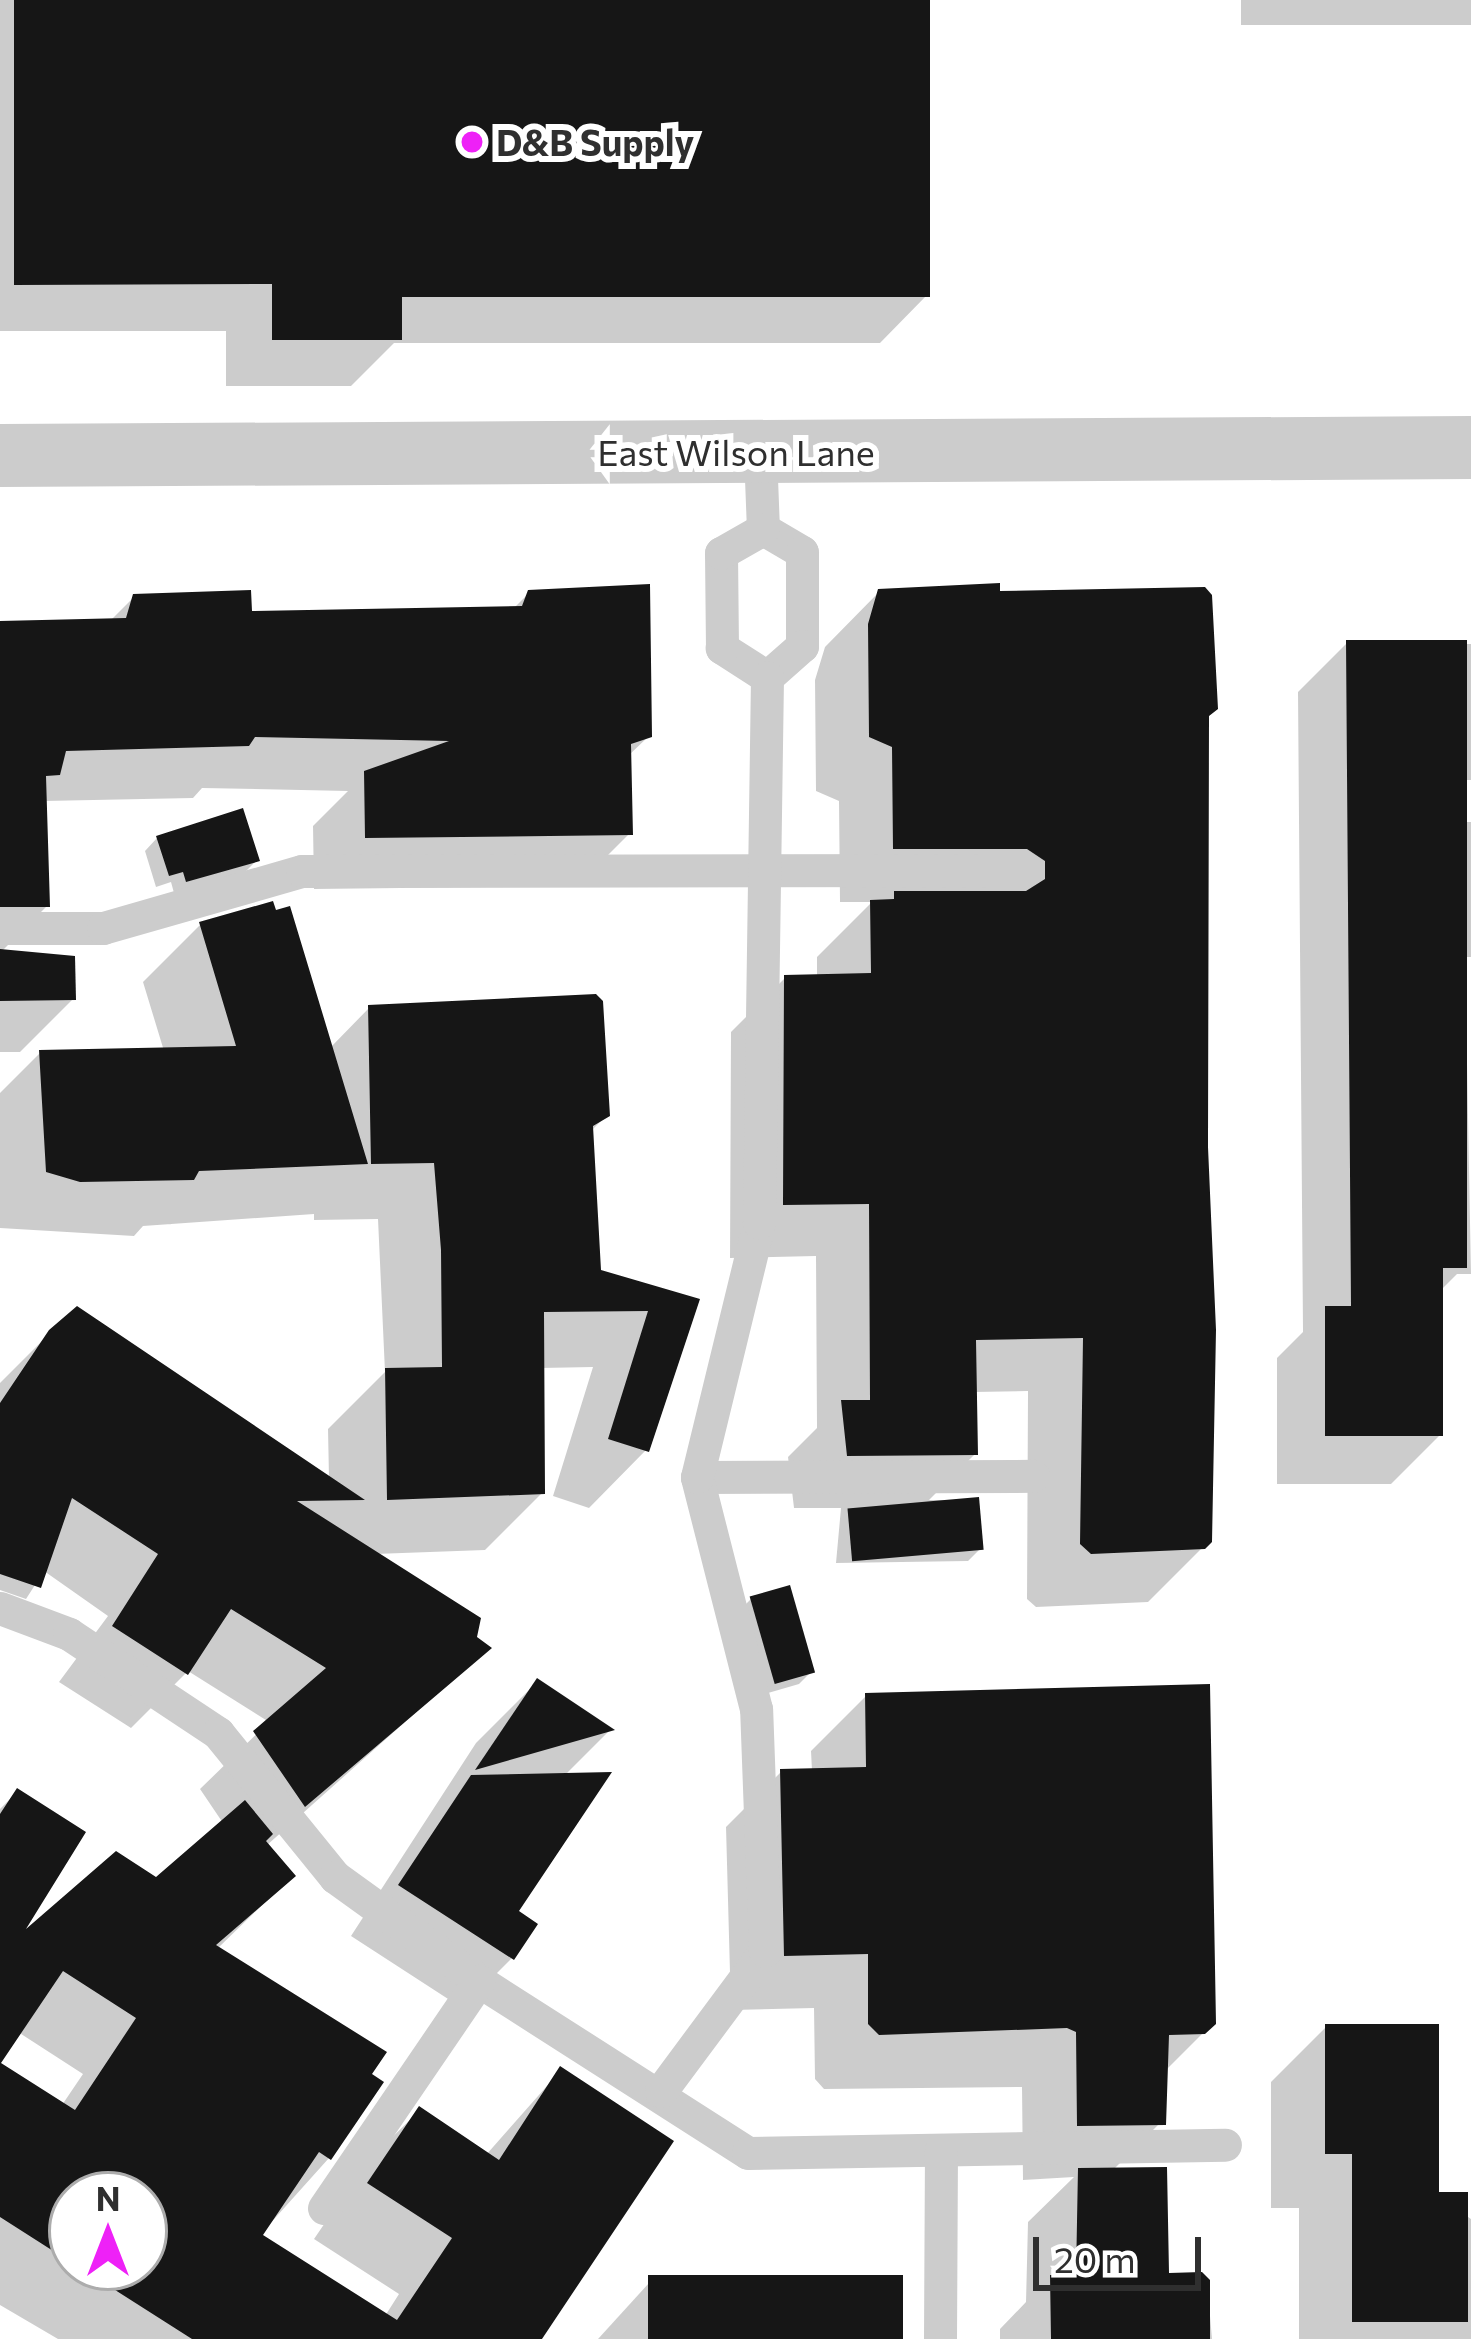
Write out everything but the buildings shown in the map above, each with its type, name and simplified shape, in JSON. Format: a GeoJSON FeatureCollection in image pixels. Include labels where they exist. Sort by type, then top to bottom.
{"type":"FeatureCollection","features":[{"type":"Feature","properties":{"kind":"street","name":"East Wilson Lane"},"geometry":{"type":"LineString","coordinates":[[0,455],[1471,447]]}},
{"type":"Feature","properties":{"kind":"lane"},"geometry":{"type":"LineString","coordinates":[[760,452],[763,529]]}},
{"type":"Feature","properties":{"kind":"lane"},"geometry":{"type":"LineString","coordinates":[[763,529],[721,554],[722,647],[767,677]]}},
{"type":"Feature","properties":{"kind":"lane"},"geometry":{"type":"LineString","coordinates":[[661,2091],[765,1952],[756,1709],[697,1477],[759,1223],[767,677],[802,646],[802,551],[763,529]]}},
{"type":"Feature","properties":{"kind":"lane"},"geometry":{"type":"LineString","coordinates":[[0,928],[103,928],[302,872],[1026,871]]}},
{"type":"Feature","properties":{"kind":"lane"},"geometry":{"type":"LineString","coordinates":[[697,1477],[1033,1476]]}},
{"type":"Feature","properties":{"kind":"lane"},"geometry":{"type":"LineString","coordinates":[[0,1608],[69,1634],[218,1733],[335,1877],[479,1981],[661,2091],[748,2153],[1225,2145]]}},
{"type":"Feature","properties":{"kind":"lane"},"geometry":{"type":"LineString","coordinates":[[324,2208],[479,1981]]}},
{"type":"Feature","properties":{"kind":"lane"},"geometry":{"type":"LineString","coordinates":[[940,2339],[941,2150]]}},
{"type":"Feature","properties":{"kind":"place","name":"D&B Supply"},"geometry":{"type":"Point","coordinates":[472,142]}}]}
